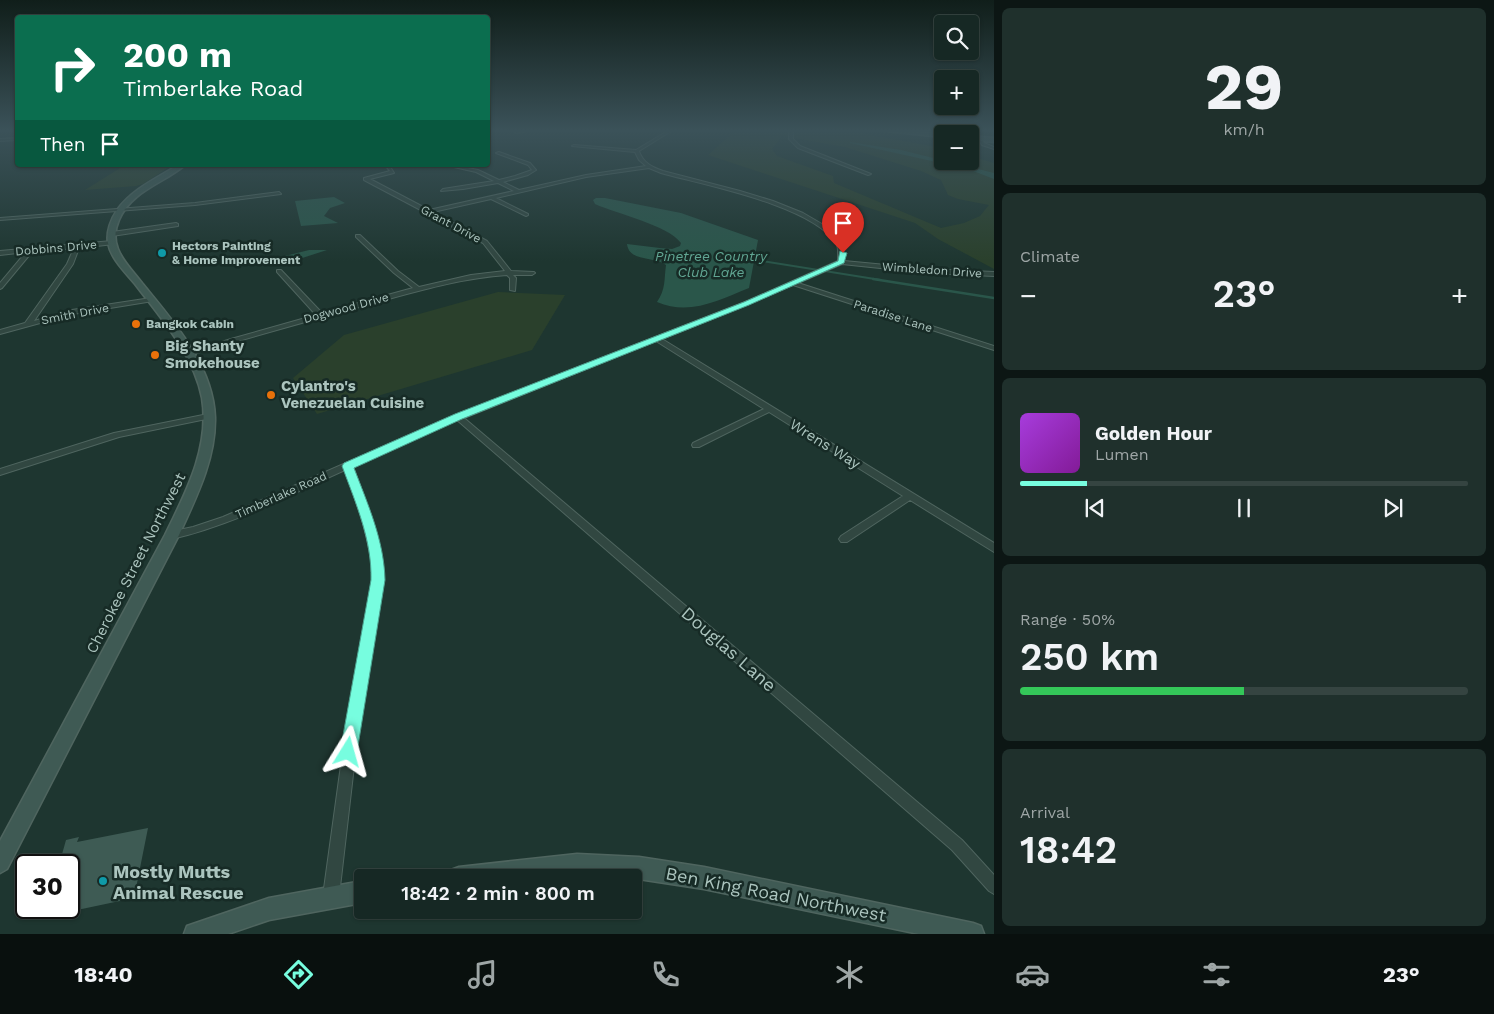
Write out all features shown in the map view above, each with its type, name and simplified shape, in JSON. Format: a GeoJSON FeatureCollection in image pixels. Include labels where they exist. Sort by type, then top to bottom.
{"type":"FeatureCollection","features":[{"type":"Feature","properties":{"kind":"main road"},"geometry":{"type":"LineString","coordinates":[[112,238],[117,218],[122,210],[143,189],[168,174]]}},
{"type":"Feature","properties":{"kind":"main road","name":"Cherokee Street Northwest"},"geometry":{"type":"LineString","coordinates":[[0,862],[172,534],[194,488],[204,459],[208,438],[207,398],[203,385],[188,354],[151,300],[118,257],[112,238]]}},
{"type":"Feature","properties":{"kind":"main road","name":"Ben King Road Northwest"},"geometry":{"type":"LineString","coordinates":[[541,869],[577,865],[639,868],[713,880],[973,934]]}},
{"type":"Feature","properties":{"kind":"main road"},"geometry":{"type":"LineString","coordinates":[[195,934],[263,911],[331,896],[354,893]]}},
{"type":"Feature","properties":{"kind":"street","name":"Grant Drive"},"geometry":{"type":"LineString","coordinates":[[388,174],[366,179],[372,184],[485,242],[507,272]]}},
{"type":"Feature","properties":{"kind":"street"},"geometry":{"type":"LineString","coordinates":[[482,174],[518,191]]}},
{"type":"Feature","properties":{"kind":"street"},"geometry":{"type":"LineString","coordinates":[[442,190],[467,187],[528,174]]}},
{"type":"Feature","properties":{"kind":"street"},"geometry":{"type":"LineString","coordinates":[[428,212],[603,174]]}},
{"type":"Feature","properties":{"kind":"street"},"geometry":{"type":"LineString","coordinates":[[668,174],[749,195],[810,218],[832,232],[841,242],[843,253],[841,262]]}},
{"type":"Feature","properties":{"kind":"street"},"geometry":{"type":"LineString","coordinates":[[0,219],[195,204],[279,194]]}},
{"type":"Feature","properties":{"kind":"street"},"geometry":{"type":"LineString","coordinates":[[491,197],[526,215]]}},
{"type":"Feature","properties":{"kind":"street","name":"Dobbins Drive"},"geometry":{"type":"LineString","coordinates":[[0,253],[76,246],[176,225]]}},
{"type":"Feature","properties":{"kind":"street"},"geometry":{"type":"LineString","coordinates":[[358,236],[396,272],[418,289]]}},
{"type":"Feature","properties":{"kind":"street"},"geometry":{"type":"LineString","coordinates":[[28,324],[70,264],[76,246]]}},
{"type":"Feature","properties":{"kind":"street"},"geometry":{"type":"LineString","coordinates":[[0,287],[31,250]]}},
{"type":"Feature","properties":{"kind":"street","name":"Wimbledon Drive"},"geometry":{"type":"LineString","coordinates":[[843,253],[869,265]]}},
{"type":"Feature","properties":{"kind":"street","name":"Wimbledon Drive"},"geometry":{"type":"LineString","coordinates":[[841,262],[928,271],[994,274]]}},
{"type":"Feature","properties":{"kind":"street","name":"Timberlake Road"},"geometry":{"type":"LineString","coordinates":[[172,534],[194,530],[226,520],[458,417],[657,339],[841,262]]}},
{"type":"Feature","properties":{"kind":"street"},"geometry":{"type":"LineString","coordinates":[[279,271],[320,315]]}},
{"type":"Feature","properties":{"kind":"street"},"geometry":{"type":"LineString","coordinates":[[507,272],[512,278],[513,290]]}},
{"type":"Feature","properties":{"kind":"street","name":"Dogwood Drive"},"geometry":{"type":"LineString","coordinates":[[188,354],[320,315],[418,289],[462,279],[507,272],[532,273]]}},
{"type":"Feature","properties":{"kind":"street","name":"Paradise Lane"},"geometry":{"type":"LineString","coordinates":[[792,283],[994,348]]}},
{"type":"Feature","properties":{"kind":"street","name":"Smith Drive"},"geometry":{"type":"LineString","coordinates":[[0,332],[72,312],[151,300]]}},
{"type":"Feature","properties":{"kind":"street","name":"Wrens Way"},"geometry":{"type":"LineString","coordinates":[[657,339],[994,548]]}},
{"type":"Feature","properties":{"kind":"street"},"geometry":{"type":"LineString","coordinates":[[696,445],[769,409]]}},
{"type":"Feature","properties":{"kind":"street"},"geometry":{"type":"LineString","coordinates":[[0,472],[117,435],[208,416]]}},
{"type":"Feature","properties":{"kind":"street","name":"Douglas Lane"},"geometry":{"type":"LineString","coordinates":[[458,417],[957,845],[994,886]]}},
{"type":"Feature","properties":{"kind":"street"},"geometry":{"type":"LineString","coordinates":[[331,896],[354,714],[378,580],[378,560],[372,532],[348,466]]}},
{"type":"Feature","properties":{"kind":"street"},"geometry":{"type":"LineString","coordinates":[[844,539],[910,496]]}},
{"type":"Feature","properties":{"kind":"shaded area"},"geometry":{"type":"Polygon","coordinates":[[[111,174],[159,174],[143,184],[136,186],[85,190],[111,174]]]}},
{"type":"Feature","properties":{"kind":"shaded area"},"geometry":{"type":"Polygon","coordinates":[[[765,174],[826,174],[833,176],[834,183],[941,228],[964,223],[980,216],[989,205],[958,199],[948,195],[941,180],[927,174],[994,174],[994,269],[938,239],[915,223],[765,174]]]}},
{"type":"Feature","properties":{"kind":"shaded area"},"geometry":{"type":"Polygon","coordinates":[[[498,292],[565,295],[532,350],[317,414],[293,378],[344,335],[498,292]]]}},
{"type":"Feature","properties":{"kind":"water"},"geometry":{"type":"Polygon","coordinates":[[[980,174],[994,174],[994,179],[980,174]]]}},
{"type":"Feature","properties":{"kind":"water"},"geometry":{"type":"Polygon","coordinates":[[[334,197],[345,203],[330,208],[324,216],[338,223],[301,226],[295,201],[334,197]]]}},
{"type":"Feature","properties":{"kind":"water","name":"Pinetree Country Club Lake"},"geometry":{"type":"Polygon","coordinates":[[[605,198],[681,213],[758,240],[749,288],[704,305],[693,307],[669,306],[657,302],[663,288],[666,265],[632,254],[627,244],[672,249],[680,246],[681,243],[654,225],[595,204],[593,200],[605,198]]]}},
{"type":"Feature","properties":{"kind":"water"},"geometry":{"type":"Polygon","coordinates":[[[309,250],[327,250],[293,261],[272,263],[269,260],[309,250]]]}},
{"type":"Feature","properties":{"kind":"building","name":"Mostly Mutts Animal Rescue"},"geometry":{"type":"Polygon","coordinates":[[[148,828],[134,898],[80,909],[80,854],[62,854],[66,840],[79,837],[77,842],[148,828]]]}},
{"type":"Feature","properties":{"kind":"waterway"},"geometry":{"type":"LineString","coordinates":[[755,260],[881,280]]}},
{"type":"Feature","properties":{"kind":"waterway"},"geometry":{"type":"LineString","coordinates":[[873,279],[994,298]]}},
{"type":"Feature","properties":{"kind":"place","name":"Hectors Painting & Home Improvement"},"geometry":{"type":"Point","coordinates":[162,253]}},
{"type":"Feature","properties":{"kind":"place","name":"Bangkok Cabin"},"geometry":{"type":"Point","coordinates":[136,324]}},
{"type":"Feature","properties":{"kind":"place","name":"Big Shanty Smokehouse"},"geometry":{"type":"Point","coordinates":[155,355]}},
{"type":"Feature","properties":{"kind":"place","name":"Cylantro's Venezuelan Cuisine"},"geometry":{"type":"Point","coordinates":[271,395]}},
{"type":"Feature","properties":{"kind":"place","name":"Mostly Mutts Animal Rescue"},"geometry":{"type":"Point","coordinates":[103,881]}},
{"type":"Feature","properties":{"kind":"route"},"geometry":{"type":"LineString","coordinates":[[348,752],[378,580],[378,560],[372,532],[348,466],[458,417],[746,303],[841,262],[843,253]]}}]}
